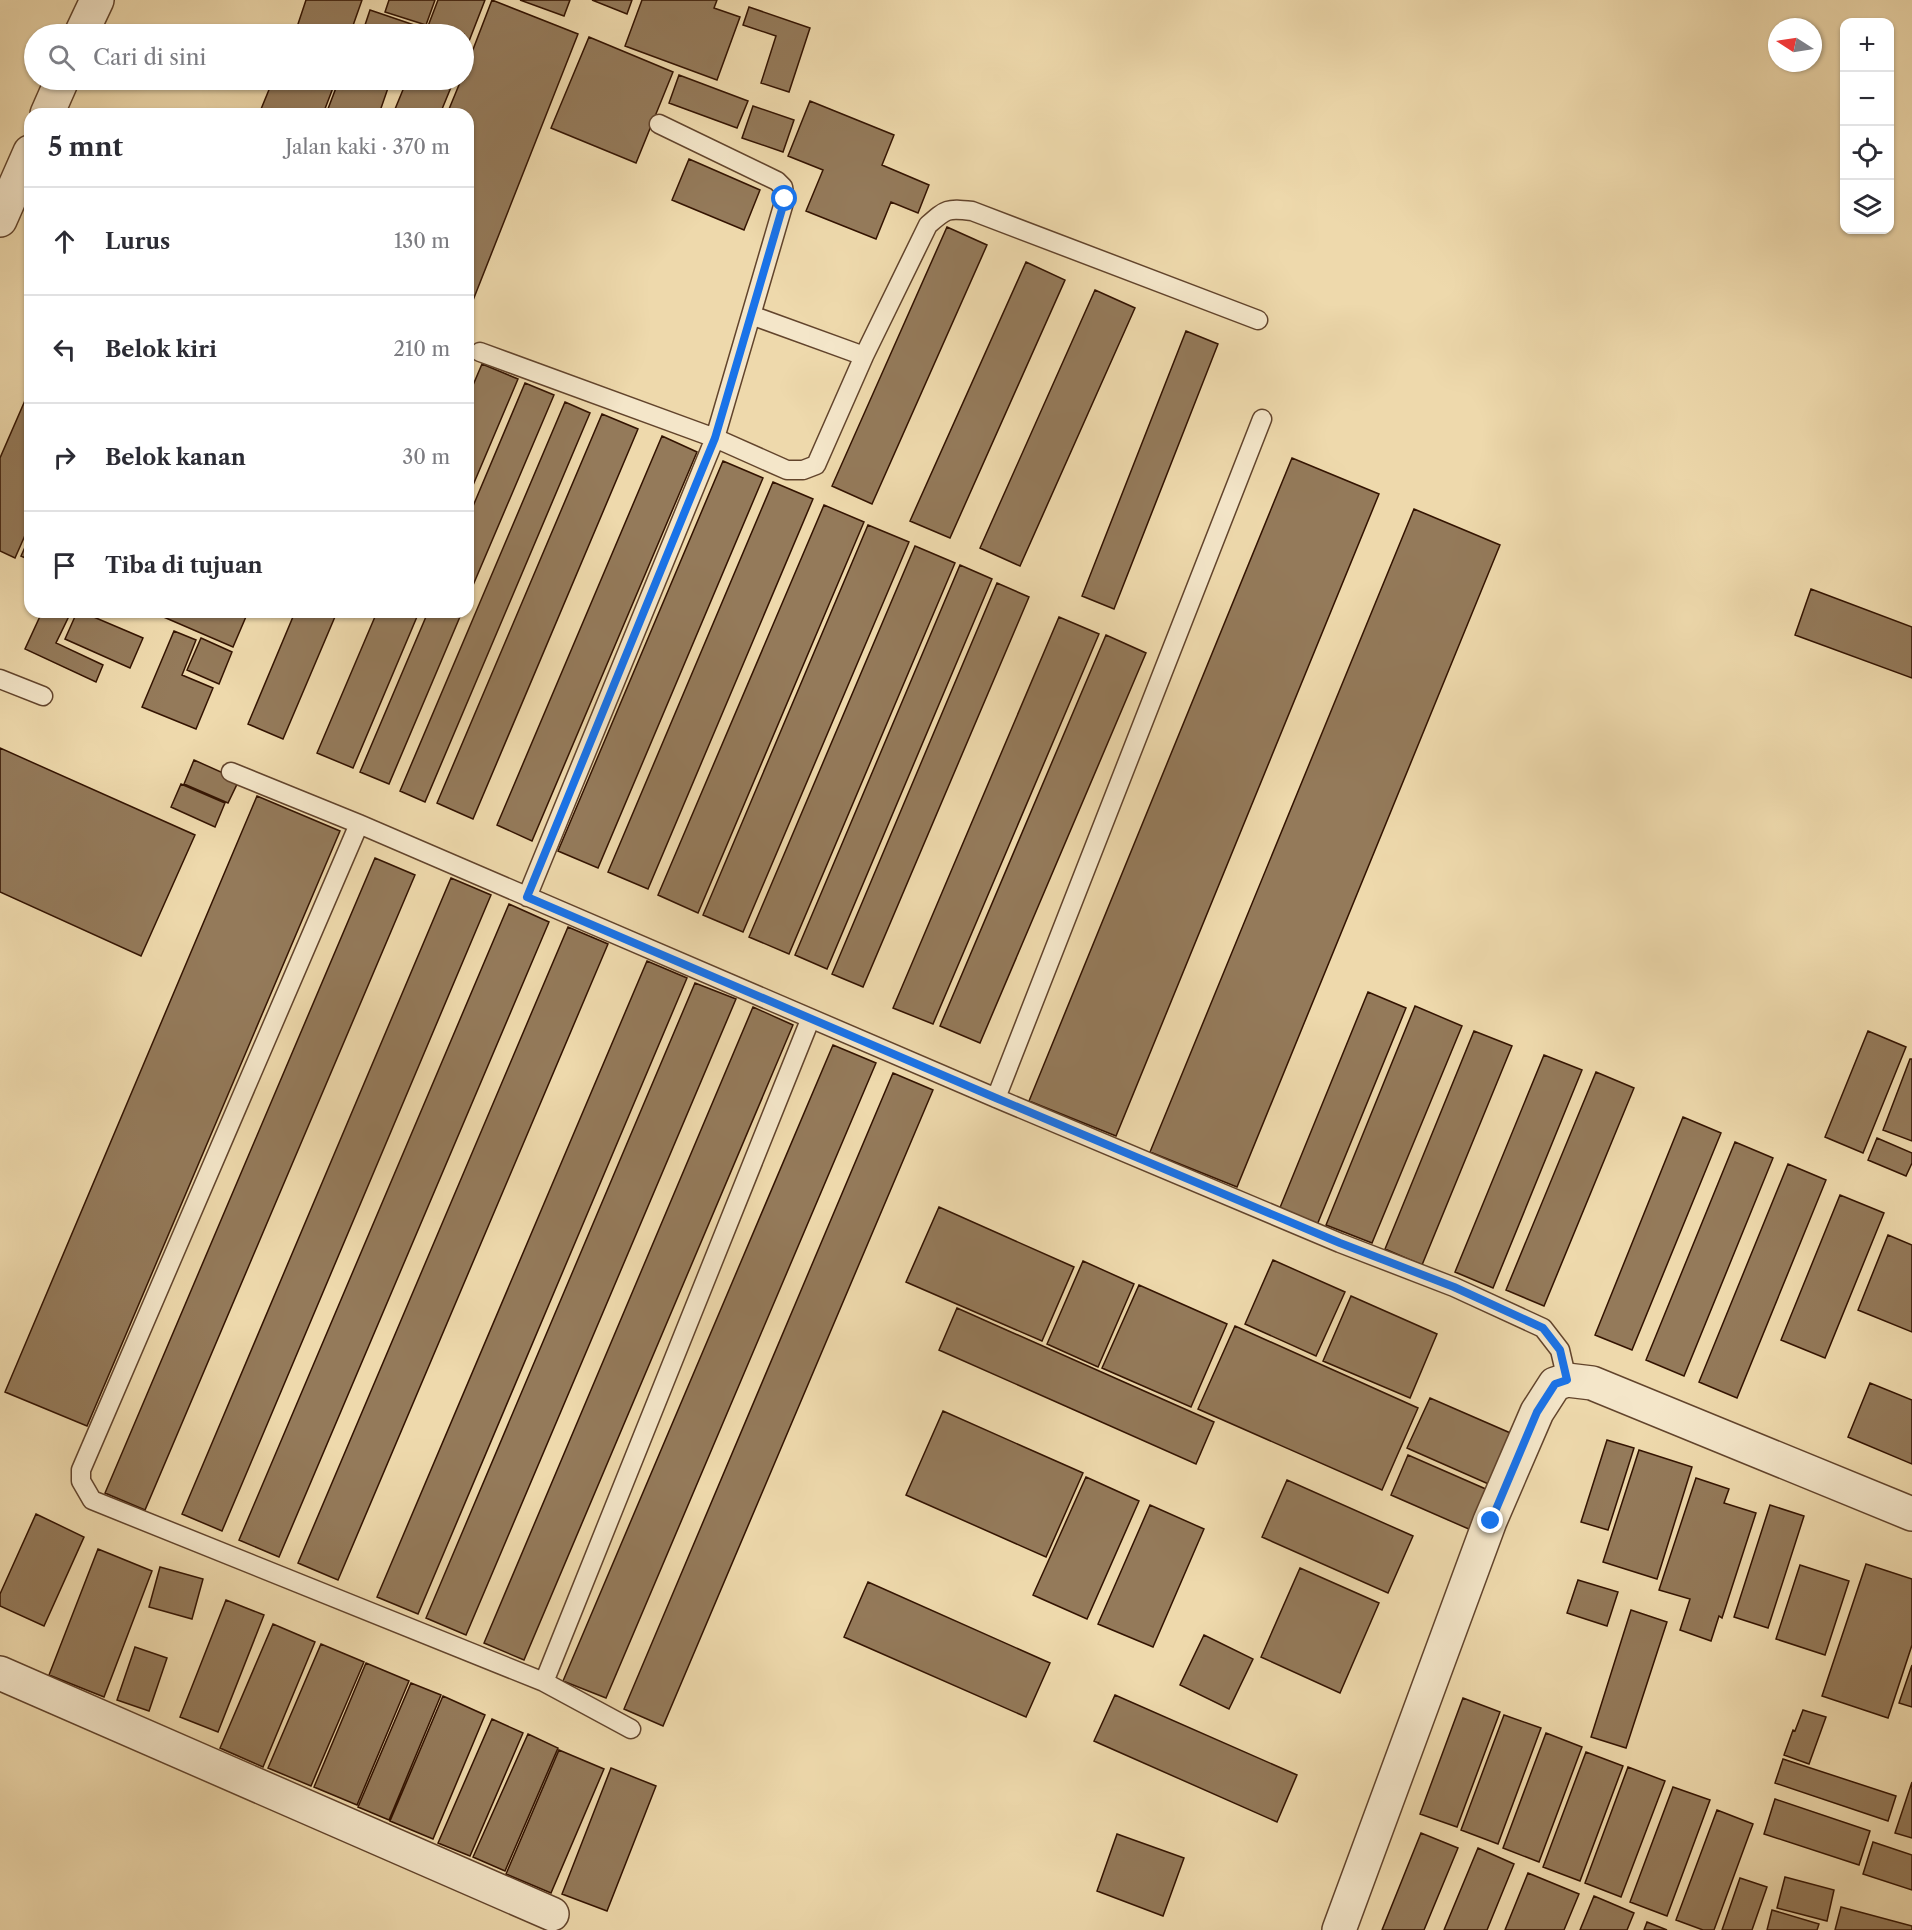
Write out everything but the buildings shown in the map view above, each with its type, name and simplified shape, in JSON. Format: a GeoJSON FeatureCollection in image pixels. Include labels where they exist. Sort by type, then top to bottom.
{"type":"FeatureCollection","features":[{"type":"Feature","properties":{"kind":"street"},"geometry":{"type":"LineString","coordinates":[[86,24],[97,0]]}},
{"type":"Feature","properties":{"kind":"street"},"geometry":{"type":"LineString","coordinates":[[49,108],[57,90]]}},
{"type":"Feature","properties":{"kind":"street"},"geometry":{"type":"LineString","coordinates":[[0,220],[24,166]]}},
{"type":"Feature","properties":{"kind":"street"},"geometry":{"type":"LineString","coordinates":[[1339,1930],[1491,1521],[1537,1412],[1555,1384],[1567,1380],[1592,1383],[1912,1514]]}},
{"type":"Feature","properties":{"kind":"street"},"geometry":{"type":"LineString","coordinates":[[0,1673],[552,1914]]}},
{"type":"Feature","properties":{"kind":"lane"},"geometry":{"type":"LineString","coordinates":[[527,897],[715,438],[785,199],[783,188],[777,181],[659,124]]}},
{"type":"Feature","properties":{"kind":"lane"},"geometry":{"type":"LineString","coordinates":[[480,352],[715,438],[787,470],[803,470],[816,465],[864,356],[928,225],[944,210],[972,211],[1258,320]]}},
{"type":"Feature","properties":{"kind":"lane"},"geometry":{"type":"LineString","coordinates":[[751,315],[864,356]]}},
{"type":"Feature","properties":{"kind":"lane"},"geometry":{"type":"LineString","coordinates":[[996,1098],[1262,419]]}},
{"type":"Feature","properties":{"kind":"lane"},"geometry":{"type":"LineString","coordinates":[[0,679],[43,696]]}},
{"type":"Feature","properties":{"kind":"lane"},"geometry":{"type":"LineString","coordinates":[[231,772],[359,824],[810,1020],[1340,1243],[1454,1287],[1543,1328],[1560,1350],[1567,1380]]}},
{"type":"Feature","properties":{"kind":"lane"},"geometry":{"type":"LineString","coordinates":[[359,824],[81,1470],[81,1481],[92,1500],[544,1682],[631,1729]]}},
{"type":"Feature","properties":{"kind":"lane"},"geometry":{"type":"LineString","coordinates":[[544,1682],[810,1020]]}},
{"type":"Feature","properties":{"kind":"route"},"geometry":{"type":"LineString","coordinates":[[785,199],[715,438],[527,897],[830,1028],[1340,1243],[1454,1287],[1543,1328],[1560,1350],[1567,1380],[1555,1384],[1537,1412],[1491,1521]]}}]}
